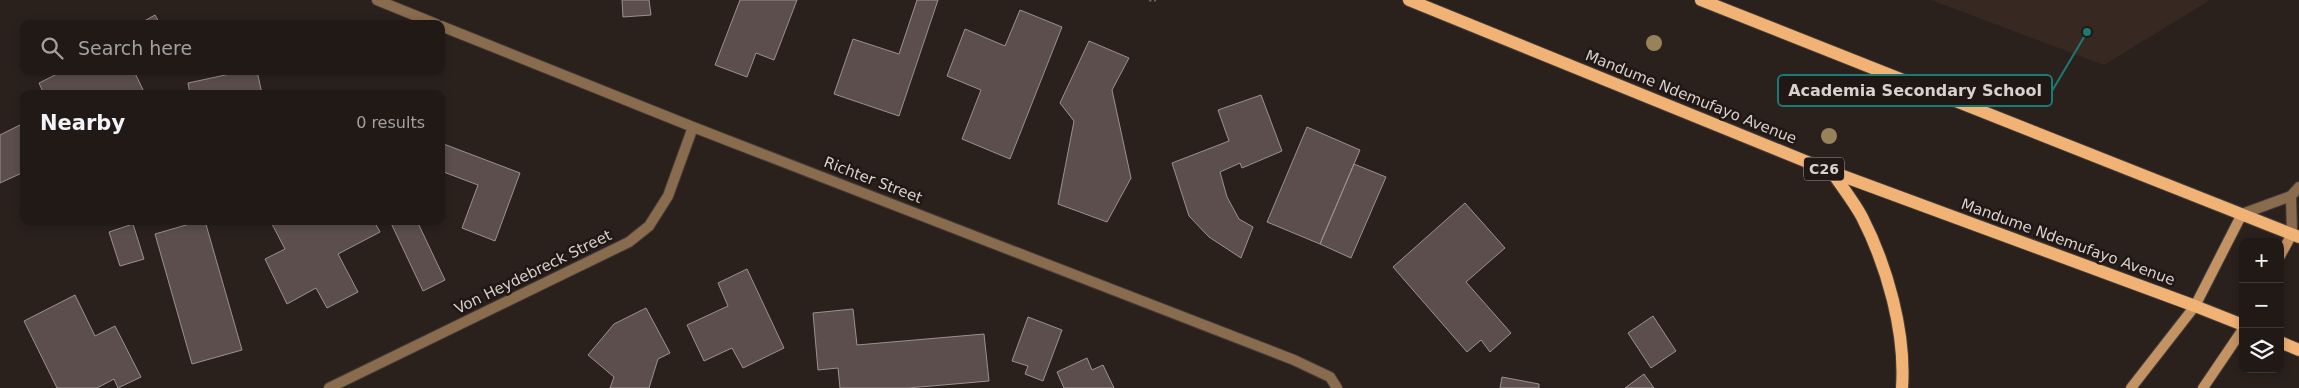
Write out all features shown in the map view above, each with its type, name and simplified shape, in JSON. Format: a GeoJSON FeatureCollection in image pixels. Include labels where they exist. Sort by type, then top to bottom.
{"type":"FeatureCollection","features":[{"type":"Feature","properties":{"kind":"main road","name":"Mandume Ndemufayo Avenue"},"geometry":{"type":"LineString","coordinates":[[1409,0],[1832,172],[2195,306],[2239,325]]}},
{"type":"Feature","properties":{"kind":"main road"},"geometry":{"type":"LineString","coordinates":[[1701,0],[2296,236],[2284,251]]}},
{"type":"Feature","properties":{"kind":"main road"},"geometry":{"type":"LineString","coordinates":[[1832,172],[1861,216],[1884,266],[1899,336],[1902,388]]}},
{"type":"Feature","properties":{"kind":"main road"},"geometry":{"type":"LineString","coordinates":[[2131,388],[2195,306],[2242,214]]}},
{"type":"Feature","properties":{"kind":"main road"},"geometry":{"type":"LineString","coordinates":[[2204,388],[2242,328]]}},
{"type":"Feature","properties":{"kind":"main road"},"geometry":{"type":"LineString","coordinates":[[2284,344],[2299,350]]}},
{"type":"Feature","properties":{"kind":"street"},"geometry":{"type":"LineString","coordinates":[[377,0],[426,20]]}},
{"type":"Feature","properties":{"kind":"street","name":"Richter Street"},"geometry":{"type":"LineString","coordinates":[[445,28],[693,127],[1294,360],[1330,377],[1337,388]]}},
{"type":"Feature","properties":{"kind":"street","name":"Von Heydebreck Street"},"geometry":{"type":"LineString","coordinates":[[329,388],[629,242],[649,226],[668,196],[693,127]]}},
{"type":"Feature","properties":{"kind":"street"},"geometry":{"type":"LineString","coordinates":[[2242,214],[2291,196],[2299,187]]}},
{"type":"Feature","properties":{"kind":"street"},"geometry":{"type":"LineString","coordinates":[[2291,196],[2296,236]]}},
{"type":"Feature","properties":{"kind":"path"},"geometry":{"type":"LineString","coordinates":[[1149,0],[1156,0]]}},
{"type":"Feature","properties":{"kind":"shaded area"},"geometry":{"type":"Polygon","coordinates":[[[1931,0],[2210,0],[2104,65],[1931,0]]]}},
{"type":"Feature","properties":{"kind":"building"},"geometry":{"type":"Polygon","coordinates":[[[622,0],[649,0],[651,15],[623,17],[622,0]]]}},
{"type":"Feature","properties":{"kind":"building"},"geometry":{"type":"Polygon","coordinates":[[[740,0],[797,0],[774,60],[756,53],[747,77],[715,65],[740,0]]]}},
{"type":"Feature","properties":{"kind":"building"},"geometry":{"type":"Polygon","coordinates":[[[917,0],[938,0],[899,116],[834,94],[853,39],[899,54],[917,0]]]}},
{"type":"Feature","properties":{"kind":"building"},"geometry":{"type":"Polygon","coordinates":[[[1020,10],[1062,27],[1010,159],[962,139],[981,90],[947,76],[965,29],[1005,46],[1020,10]]]}},
{"type":"Feature","properties":{"kind":"building"},"geometry":{"type":"Polygon","coordinates":[[[155,15],[158,20],[146,20],[155,15]]]}},
{"type":"Feature","properties":{"kind":"building"},"geometry":{"type":"Polygon","coordinates":[[[1089,41],[1129,58],[1112,90],[1131,178],[1107,222],[1058,204],[1074,121],[1060,103],[1089,41]]]}},
{"type":"Feature","properties":{"kind":"building"},"geometry":{"type":"Polygon","coordinates":[[[55,75],[136,75],[143,90],[42,90],[39,83],[55,75]]]}},
{"type":"Feature","properties":{"kind":"building"},"geometry":{"type":"Polygon","coordinates":[[[225,75],[258,75],[261,90],[189,90],[188,83],[225,75]]]}},
{"type":"Feature","properties":{"kind":"building"},"geometry":{"type":"Polygon","coordinates":[[[1261,95],[1282,151],[1242,168],[1240,163],[1220,172],[1227,197],[1239,219],[1253,227],[1241,258],[1209,237],[1189,216],[1172,163],[1229,141],[1218,110],[1261,95]]]}},
{"type":"Feature","properties":{"kind":"building"},"geometry":{"type":"Polygon","coordinates":[[[20,125],[20,174],[0,183],[0,135],[20,125]]]}},
{"type":"Feature","properties":{"kind":"building"},"geometry":{"type":"Polygon","coordinates":[[[1307,127],[1360,150],[1320,244],[1267,222],[1307,127]]]}},
{"type":"Feature","properties":{"kind":"building"},"geometry":{"type":"Polygon","coordinates":[[[445,145],[520,173],[495,241],[462,228],[478,185],[445,173],[445,145]]]}},
{"type":"Feature","properties":{"kind":"building"},"geometry":{"type":"Polygon","coordinates":[[[1354,164],[1386,177],[1351,258],[1320,244],[1354,164]]]}},
{"type":"Feature","properties":{"kind":"building"},"geometry":{"type":"Polygon","coordinates":[[[1465,203],[1505,248],[1466,282],[1511,333],[1490,352],[1481,340],[1467,352],[1393,267],[1465,203]]]}},
{"type":"Feature","properties":{"kind":"building"},"geometry":{"type":"Polygon","coordinates":[[[133,225],[144,259],[120,266],[109,232],[133,225]]]}},
{"type":"Feature","properties":{"kind":"building"},"geometry":{"type":"Polygon","coordinates":[[[186,225],[206,225],[242,350],[192,364],[155,234],[186,225]]]}},
{"type":"Feature","properties":{"kind":"building"},"geometry":{"type":"Polygon","coordinates":[[[273,225],[376,225],[380,232],[338,254],[358,292],[327,308],[316,288],[287,304],[265,259],[285,249],[273,225]]]}},
{"type":"Feature","properties":{"kind":"building"},"geometry":{"type":"Polygon","coordinates":[[[392,225],[419,225],[445,280],[423,291],[392,225]]]}},
{"type":"Feature","properties":{"kind":"building"},"geometry":{"type":"Polygon","coordinates":[[[747,269],[784,348],[743,368],[732,348],[704,361],[687,325],[728,306],[718,283],[747,269]]]}},
{"type":"Feature","properties":{"kind":"building"},"geometry":{"type":"Polygon","coordinates":[[[75,295],[95,336],[115,326],[141,377],[118,388],[114,379],[97,388],[57,388],[24,321],[75,295]]]}},
{"type":"Feature","properties":{"kind":"building"},"geometry":{"type":"Polygon","coordinates":[[[646,308],[670,353],[658,359],[649,388],[610,388],[614,377],[588,355],[614,324],[646,308]]]}},
{"type":"Feature","properties":{"kind":"building"},"geometry":{"type":"Polygon","coordinates":[[[853,309],[857,345],[984,334],[989,381],[908,388],[840,388],[838,368],[818,370],[813,313],[853,309]]]}},
{"type":"Feature","properties":{"kind":"building"},"geometry":{"type":"Polygon","coordinates":[[[1653,316],[1676,351],[1651,368],[1628,333],[1653,316]]]}},
{"type":"Feature","properties":{"kind":"building"},"geometry":{"type":"Polygon","coordinates":[[[1028,317],[1062,330],[1043,381],[1025,374],[1028,366],[1012,361],[1028,317]]]}},
{"type":"Feature","properties":{"kind":"building"},"geometry":{"type":"Polygon","coordinates":[[[1087,358],[1092,370],[1103,365],[1114,388],[1064,388],[1057,372],[1087,358]]]}},
{"type":"Feature","properties":{"kind":"building"},"geometry":{"type":"Polygon","coordinates":[[[1644,374],[1654,388],[1625,388],[1644,374]]]}},
{"type":"Feature","properties":{"kind":"building"},"geometry":{"type":"Polygon","coordinates":[[[1502,377],[1539,384],[1539,388],[1500,388],[1502,377]]]}},
{"type":"Feature","properties":{"kind":"place","name":"Academia Secondary School"},"geometry":{"type":"Point","coordinates":[2087,32]}}]}
